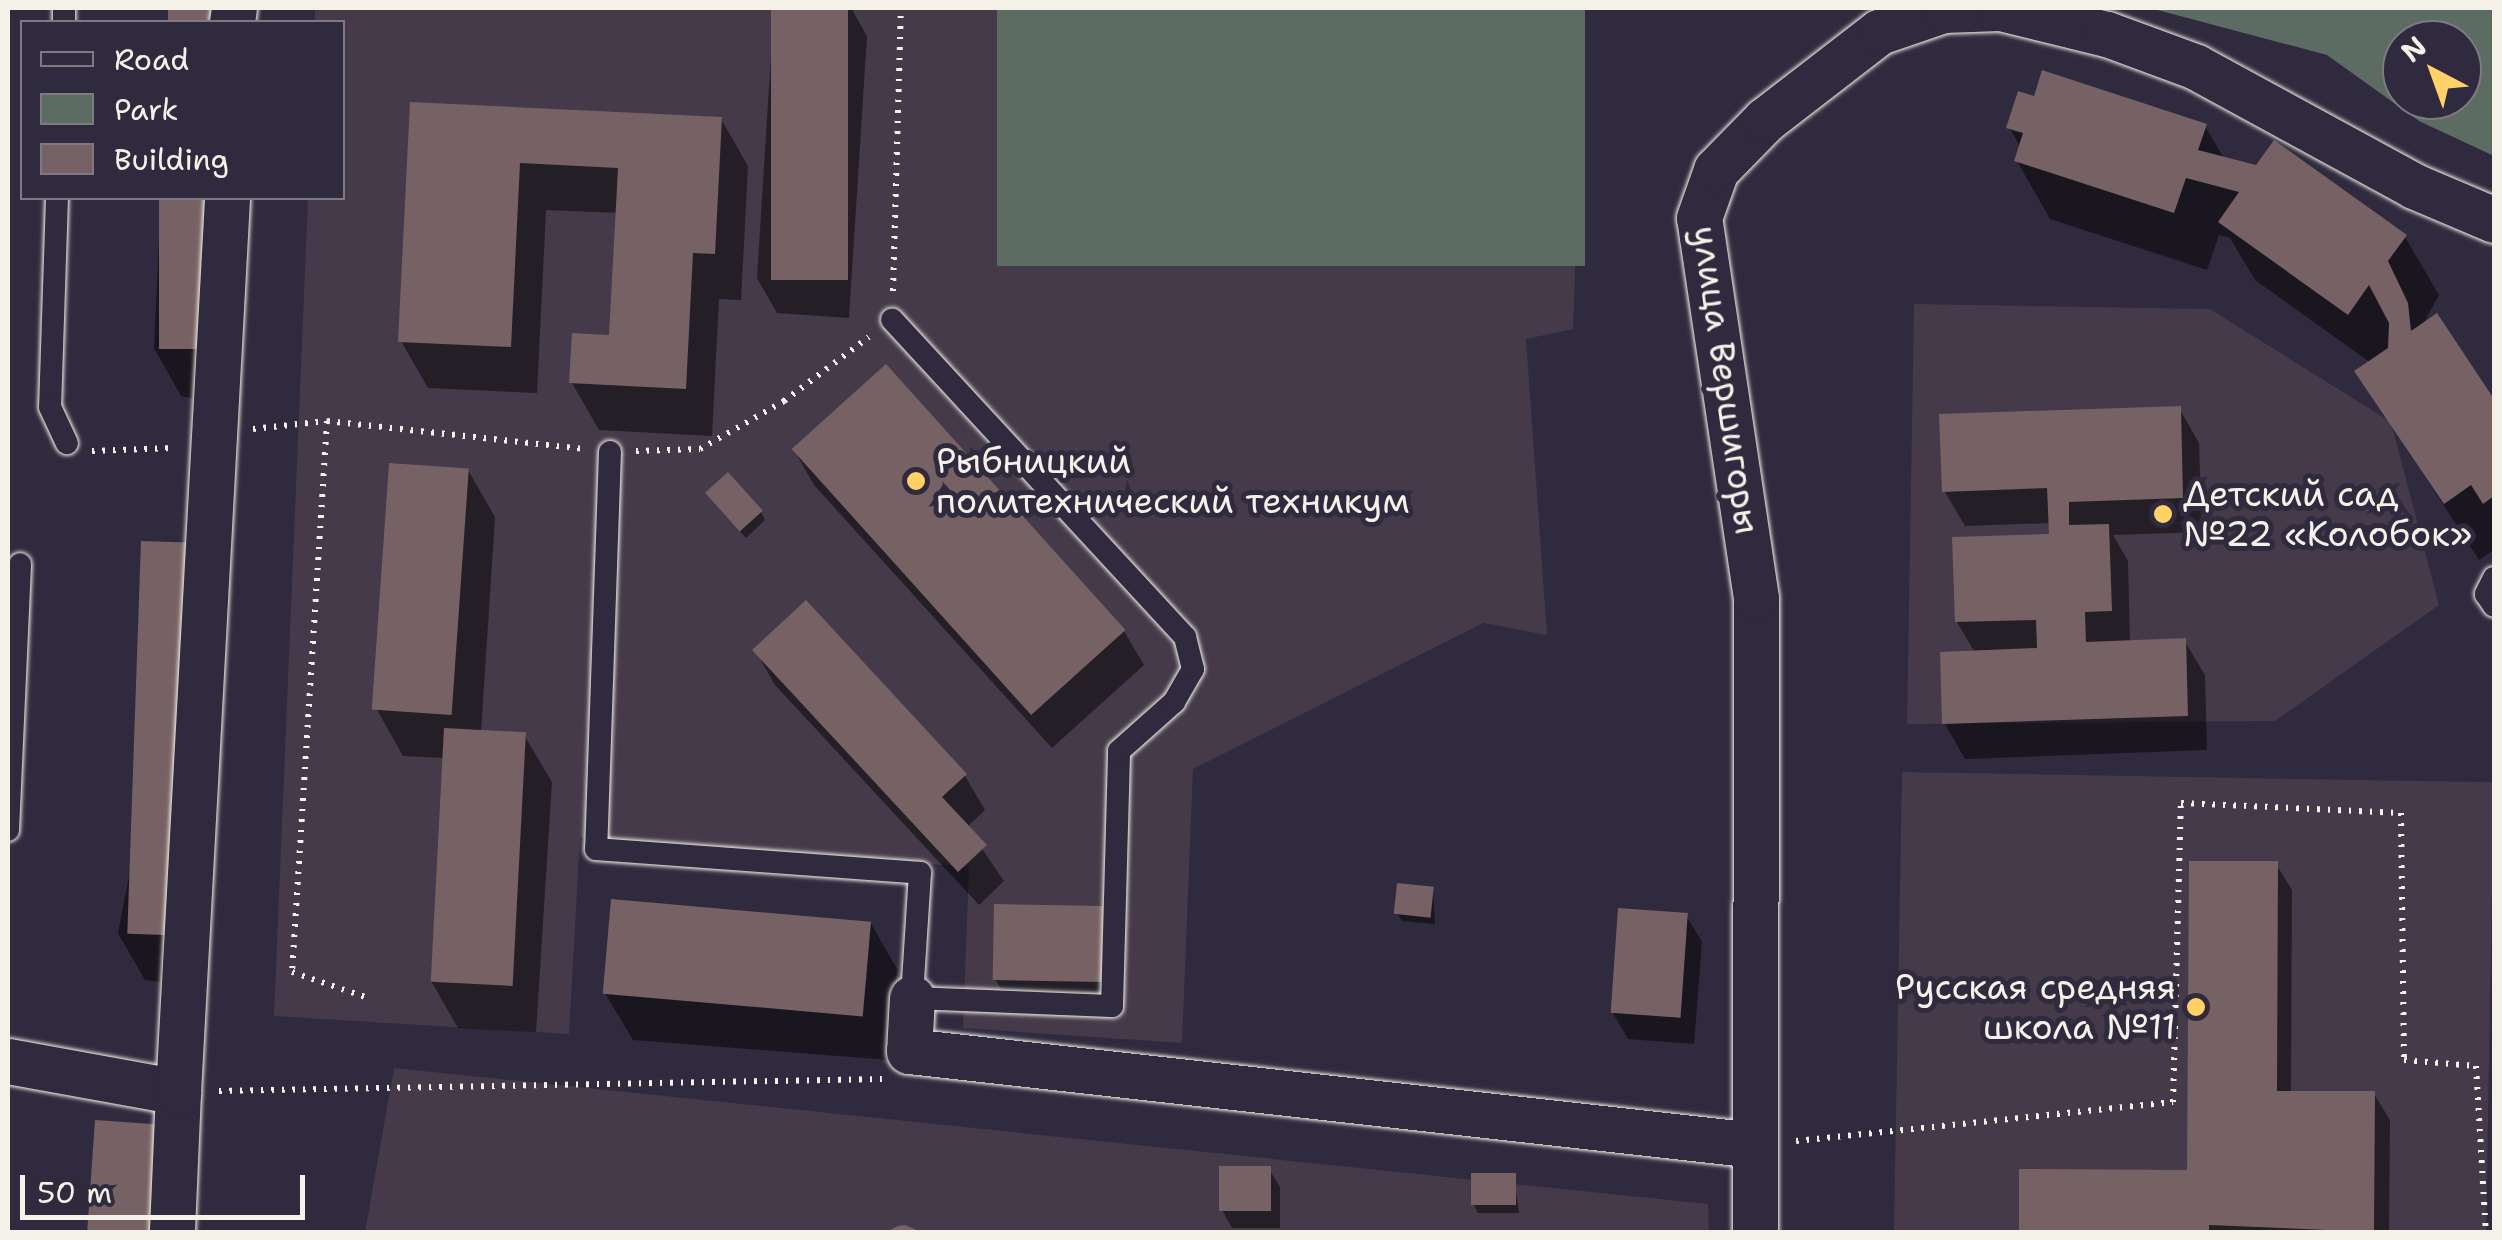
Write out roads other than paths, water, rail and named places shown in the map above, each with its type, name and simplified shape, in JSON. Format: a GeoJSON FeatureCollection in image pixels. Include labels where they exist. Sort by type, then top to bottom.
{"type":"FeatureCollection","features":[{"type":"Feature","properties":{"kind":"street","name":"улица Вершигоры"},"geometry":{"type":"LineString","coordinates":[[1755,1232],[1756,598],[1698,218],[1716,170],[1765,120],[1879,32],[1944,10],[2000,8],[2107,34],[2196,67],[2414,186],[2494,220]]}},
{"type":"Feature","properties":{"kind":"street"},"geometry":{"type":"LineString","coordinates":[[172,1232],[227,200]]}},
{"type":"Feature","properties":{"kind":"street"},"geometry":{"type":"LineString","coordinates":[[912,998],[909,1051],[1755,1146]]}},
{"type":"Feature","properties":{"kind":"street"},"geometry":{"type":"LineString","coordinates":[[8,1061],[178,1092]]}},
{"type":"Feature","properties":{"kind":"lane"},"geometry":{"type":"LineString","coordinates":[[58,200],[50,407],[67,444]]}},
{"type":"Feature","properties":{"kind":"lane"},"geometry":{"type":"LineString","coordinates":[[610,452],[596,850],[920,872],[912,998],[1112,1006],[1119,751],[1174,702],[1192,670],[1185,637],[892,320]]}},
{"type":"Feature","properties":{"kind":"lane"},"geometry":{"type":"LineString","coordinates":[[8,830],[20,564]]}},
{"type":"Feature","properties":{"kind":"lane"},"geometry":{"type":"LineString","coordinates":[[2494,578],[2486,594],[2494,606]]}},
{"type":"Feature","properties":{"kind":"place","name":"Рыбницкий политехнический техникум"},"geometry":{"type":"Point","coordinates":[916,481]}},
{"type":"Feature","properties":{"kind":"place","name":"Детский сад №22 «Колобок»"},"geometry":{"type":"Point","coordinates":[2163,514]}},
{"type":"Feature","properties":{"kind":"place","name":"Русская средняя школа №11"},"geometry":{"type":"Point","coordinates":[2196,1007]}}]}
